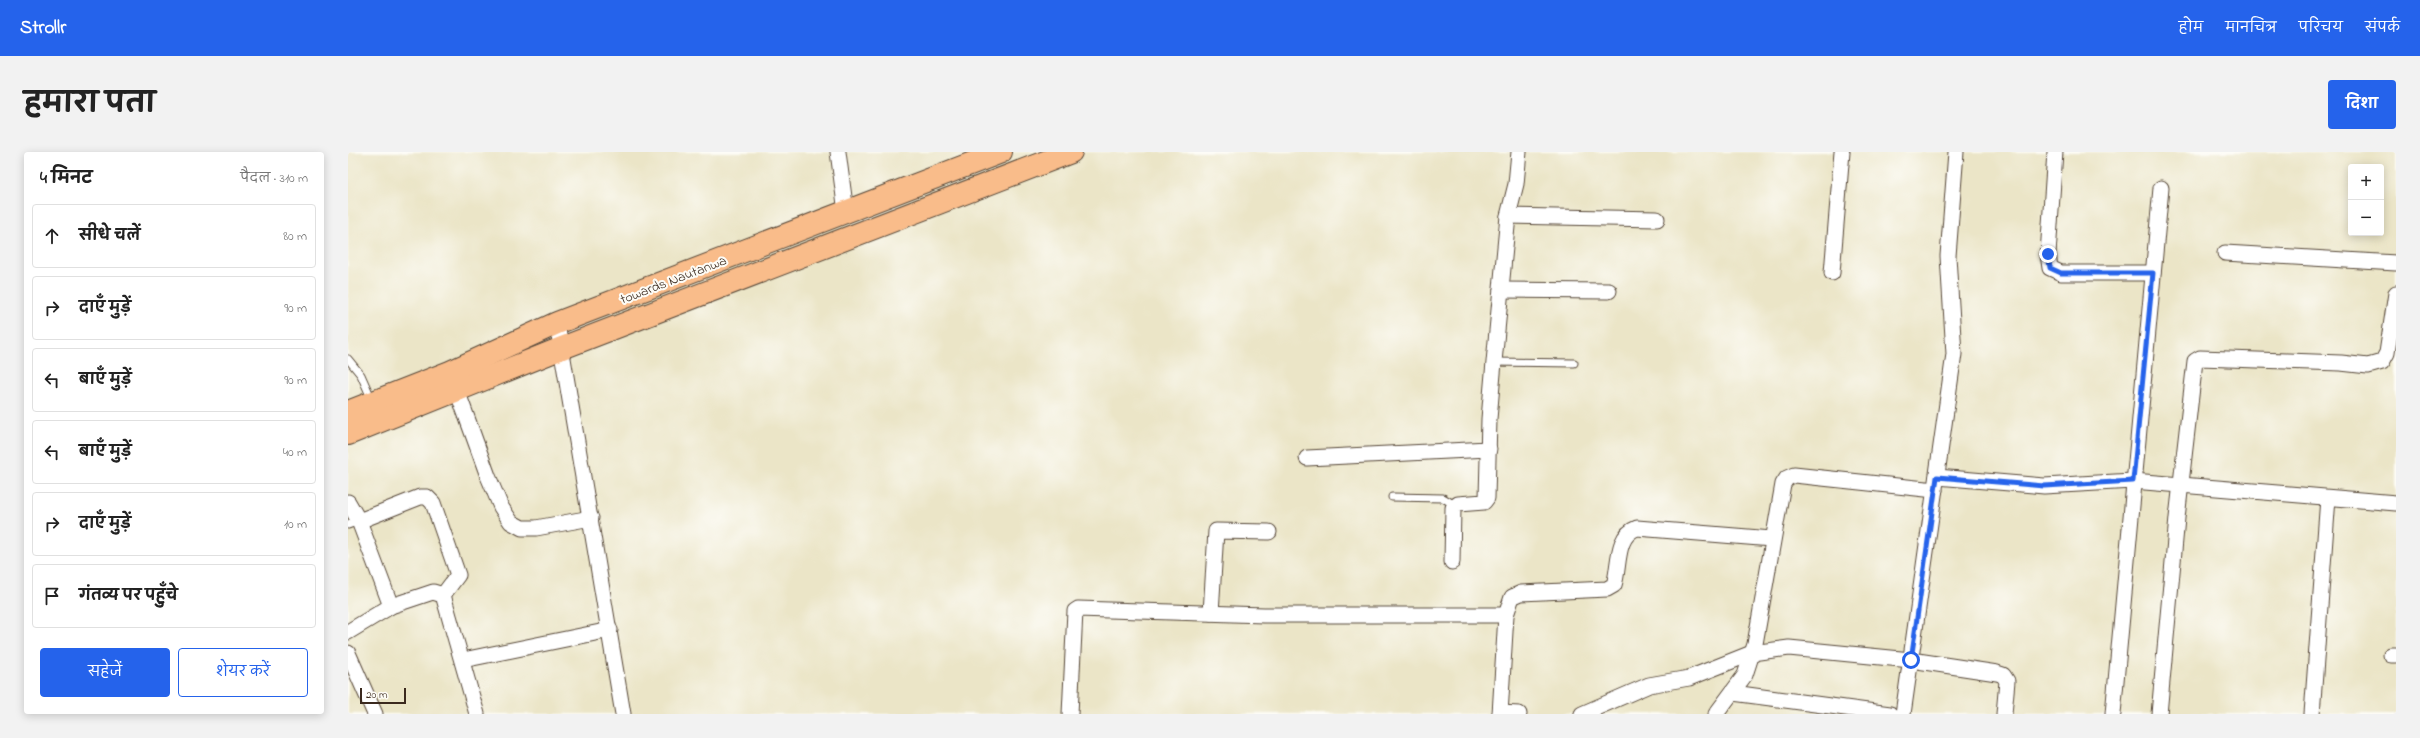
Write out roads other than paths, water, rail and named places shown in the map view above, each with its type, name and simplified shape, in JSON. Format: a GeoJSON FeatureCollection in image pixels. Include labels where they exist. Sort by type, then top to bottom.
{"type":"FeatureCollection","features":[{"type":"Feature","properties":{"kind":"main road","name":"towards Nautanwa"},"geometry":{"type":"LineString","coordinates":[[348,412],[373,402],[453,381],[557,323],[1001,152]]}},
{"type":"Feature","properties":{"kind":"main road"},"geometry":{"type":"LineString","coordinates":[[348,434],[453,381],[562,348],[1071,152]]}},
{"type":"Feature","properties":{"kind":"street"},"geometry":{"type":"LineString","coordinates":[[838,152],[846,212]]}},
{"type":"Feature","properties":{"kind":"street"},"geometry":{"type":"LineString","coordinates":[[1452,562],[1453,508],[1455,505],[1486,500],[1494,362],[1508,216],[1516,184],[1519,152]]}},
{"type":"Feature","properties":{"kind":"street"},"geometry":{"type":"LineString","coordinates":[[1832,273],[1842,152]]}},
{"type":"Feature","properties":{"kind":"street"},"geometry":{"type":"LineString","coordinates":[[1903,714],[1954,354],[1948,256],[1956,152]]}},
{"type":"Feature","properties":{"kind":"street"},"geometry":{"type":"LineString","coordinates":[[2055,152],[2048,254],[2050,268],[2061,273],[2153,273]]}},
{"type":"Feature","properties":{"kind":"street"},"geometry":{"type":"LineString","coordinates":[[2114,714],[2133,481],[2161,188]]}},
{"type":"Feature","properties":{"kind":"street"},"geometry":{"type":"LineString","coordinates":[[1508,216],[1657,219]]}},
{"type":"Feature","properties":{"kind":"street"},"geometry":{"type":"LineString","coordinates":[[2225,253],[2396,263]]}},
{"type":"Feature","properties":{"kind":"street"},"geometry":{"type":"LineString","coordinates":[[1501,290],[1609,291]]}},
{"type":"Feature","properties":{"kind":"street"},"geometry":{"type":"LineString","coordinates":[[2159,714],[2180,486],[2195,361],[2208,359],[2341,363],[2368,366],[2382,362],[2387,353],[2395,303]]}},
{"type":"Feature","properties":{"kind":"street"},"geometry":{"type":"LineString","coordinates":[[557,323],[623,714]]}},
{"type":"Feature","properties":{"kind":"street"},"geometry":{"type":"LineString","coordinates":[[453,381],[488,476],[501,507],[511,522],[522,528],[536,528],[591,518]]}},
{"type":"Feature","properties":{"kind":"street"},"geometry":{"type":"LineString","coordinates":[[1307,458],[1489,448]]}},
{"type":"Feature","properties":{"kind":"street"},"geometry":{"type":"LineString","coordinates":[[1716,714],[1745,675],[1752,653],[1764,594],[1772,539],[1783,484],[1787,478],[1794,475],[1936,484],[2044,486],[2133,481],[2396,504]]}},
{"type":"Feature","properties":{"kind":"street"},"geometry":{"type":"LineString","coordinates":[[353,523],[420,497],[427,497],[432,503],[458,575],[443,596]]}},
{"type":"Feature","properties":{"kind":"street"},"geometry":{"type":"LineString","coordinates":[[2312,714],[2328,498]]}},
{"type":"Feature","properties":{"kind":"street"},"geometry":{"type":"LineString","coordinates":[[348,502],[353,523],[391,606]]}},
{"type":"Feature","properties":{"kind":"street"},"geometry":{"type":"LineString","coordinates":[[1519,714],[1500,714],[1506,615],[1512,597],[1521,593],[1607,589],[1614,585],[1622,540],[1628,531],[1637,528],[1772,539]]}},
{"type":"Feature","properties":{"kind":"street"},"geometry":{"type":"LineString","coordinates":[[1211,613],[1216,531],[1269,532]]}},
{"type":"Feature","properties":{"kind":"street"},"geometry":{"type":"LineString","coordinates":[[348,632],[391,606],[433,592],[443,596]]}},
{"type":"Feature","properties":{"kind":"street"},"geometry":{"type":"LineString","coordinates":[[443,596],[463,660],[477,714]]}},
{"type":"Feature","properties":{"kind":"street"},"geometry":{"type":"LineString","coordinates":[[1070,714],[1076,611],[1078,609],[1211,613],[1506,615]]}},
{"type":"Feature","properties":{"kind":"street"},"geometry":{"type":"LineString","coordinates":[[463,660],[610,630]]}},
{"type":"Feature","properties":{"kind":"street"},"geometry":{"type":"LineString","coordinates":[[1582,714],[1649,685],[1689,678],[1752,653],[1789,648],[1911,660],[2003,675],[2007,681],[2004,714]]}},
{"type":"Feature","properties":{"kind":"street"},"geometry":{"type":"LineString","coordinates":[[348,654],[375,714]]}},
{"type":"Feature","properties":{"kind":"street"},"geometry":{"type":"LineString","coordinates":[[1732,693],[1890,714]]}},
{"type":"Feature","properties":{"kind":"lane"},"geometry":{"type":"LineString","coordinates":[[348,359],[361,375],[373,402]]}},
{"type":"Feature","properties":{"kind":"lane"},"geometry":{"type":"LineString","coordinates":[[1494,362],[1574,363]]}},
{"type":"Feature","properties":{"kind":"lane"},"geometry":{"type":"LineString","coordinates":[[1392,497],[1443,498],[1455,505]]}}]}
